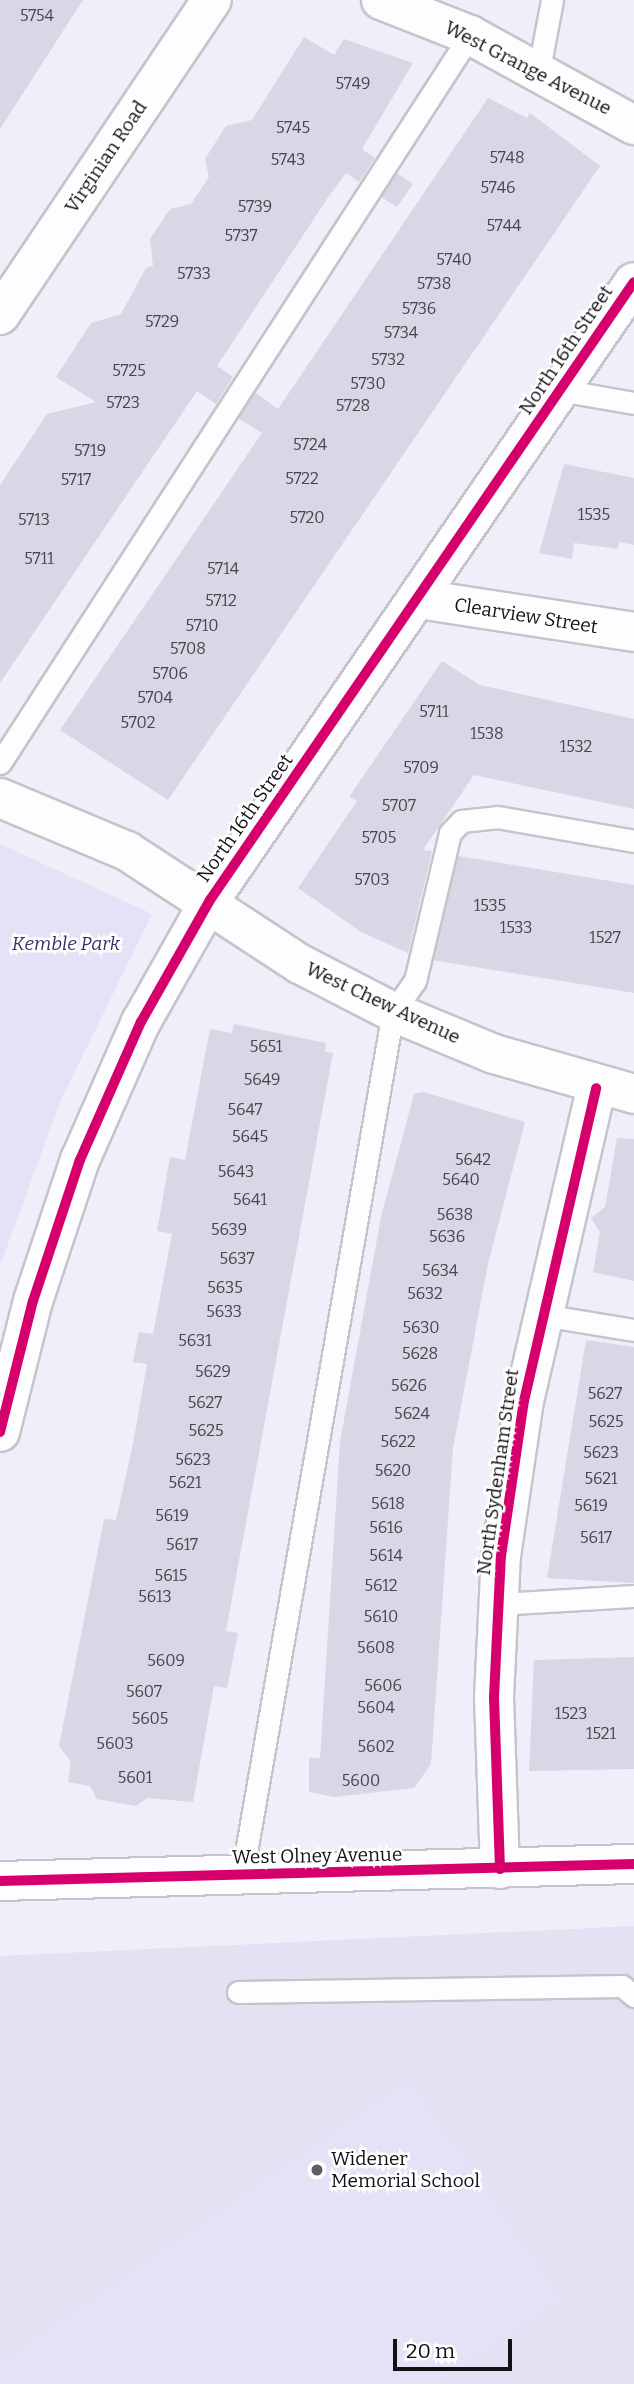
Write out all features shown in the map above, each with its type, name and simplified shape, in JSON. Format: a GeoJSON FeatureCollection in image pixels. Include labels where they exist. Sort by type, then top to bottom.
{"type":"FeatureCollection","features":[{"type":"Feature","properties":{"kind":"street","name":"Virginian Road"},"geometry":{"type":"LineString","coordinates":[[0,315],[212,0]]}},
{"type":"Feature","properties":{"kind":"street","name":"West Grange Avenue"},"geometry":{"type":"LineString","coordinates":[[382,0],[470,34],[538,69],[634,125]]}},
{"type":"Feature","properties":{"kind":"street","name":"North 16th Street"},"geometry":{"type":"LineString","coordinates":[[0,1432],[33,1301],[80,1160],[141,1022],[210,900],[634,282]]}},
{"type":"Feature","properties":{"kind":"street","name":"Clearview Street"},"geometry":{"type":"LineString","coordinates":[[419,598],[634,632]]}},
{"type":"Feature","properties":{"kind":"street","name":"West Chew Avenue"},"geometry":{"type":"LineString","coordinates":[[0,798],[68,822],[210,900],[300,964],[393,1012],[596,1087],[634,1094]]}},
{"type":"Feature","properties":{"kind":"street","name":"North Sydenham Street"},"geometry":{"type":"LineString","coordinates":[[500,1870],[494,1697],[498,1604],[524,1401],[596,1087]]}},
{"type":"Feature","properties":{"kind":"street","name":"West Olney Avenue"},"geometry":{"type":"LineString","coordinates":[[0,1881],[500,1870],[634,1864]]}},
{"type":"Feature","properties":{"kind":"lane"},"geometry":{"type":"LineString","coordinates":[[538,69],[552,0]]}},
{"type":"Feature","properties":{"kind":"lane"},"geometry":{"type":"LineString","coordinates":[[0,763],[470,34]]}},
{"type":"Feature","properties":{"kind":"lane"},"geometry":{"type":"LineString","coordinates":[[559,390],[634,403]]}},
{"type":"Feature","properties":{"kind":"lane"},"geometry":{"type":"LineString","coordinates":[[242,1875],[393,1012],[415,981],[450,833],[461,821],[497,817],[634,841]]}},
{"type":"Feature","properties":{"kind":"lane"},"geometry":{"type":"LineString","coordinates":[[543,1315],[634,1330]]}},
{"type":"Feature","properties":{"kind":"lane"},"geometry":{"type":"LineString","coordinates":[[498,1604],[634,1596]]}},
{"type":"Feature","properties":{"kind":"lane"},"geometry":{"type":"LineString","coordinates":[[238,1992],[622,1986],[634,1996]]}},
{"type":"Feature","properties":{"kind":"shaded area","name":"Widener Memorial School"},"geometry":{"type":"Polygon","coordinates":[[[634,1926],[634,2384],[0,2384],[0,1956],[634,1926]]]}},
{"type":"Feature","properties":{"kind":"green space","name":"Kemble Park"},"geometry":{"type":"Polygon","coordinates":[[[0,844],[152,914],[60,1102],[0,1266],[0,844]]]}},
{"type":"Feature","properties":{"kind":"green space"},"geometry":{"type":"Polygon","coordinates":[[[409,2079],[562,2299],[438,2384],[0,2384],[0,2362],[409,2079]]]}},
{"type":"Feature","properties":{"kind":"building"},"geometry":{"type":"Polygon","coordinates":[[[0,0],[83,0],[0,129],[0,0]]]}},
{"type":"Feature","properties":{"kind":"building"},"geometry":{"type":"Polygon","coordinates":[[[304,37],[334,55],[344,39],[413,63],[362,149],[375,158],[359,182],[346,173],[329,196],[217,366],[233,377],[216,404],[197,391],[0,683],[0,485],[47,414],[96,402],[56,377],[91,323],[121,314],[146,268],[153,266],[150,239],[170,209],[191,204],[209,177],[205,159],[226,126],[252,120],[304,37]]]}},
{"type":"Feature","properties":{"kind":"building"},"geometry":{"type":"Polygon","coordinates":[[[488,98],[527,118],[530,113],[600,166],[168,800],[60,730],[262,433],[238,418],[255,392],[278,409],[488,98]]]}},
{"type":"Feature","properties":{"kind":"building"},"geometry":{"type":"Polygon","coordinates":[[[397,173],[413,184],[397,207],[381,197],[397,173]]]}},
{"type":"Feature","properties":{"kind":"building"},"geometry":{"type":"Polygon","coordinates":[[[564,464],[634,478],[634,545],[619,542],[618,549],[574,543],[572,559],[539,553],[564,464]]]}},
{"type":"Feature","properties":{"kind":"building"},"geometry":{"type":"Polygon","coordinates":[[[442,661],[480,685],[634,719],[634,809],[474,775],[423,850],[432,851],[408,953],[361,932],[298,888],[357,801],[349,797],[442,661]]]}},
{"type":"Feature","properties":{"kind":"building"},"geometry":{"type":"Polygon","coordinates":[[[458,856],[634,885],[634,993],[433,960],[458,856]]]}},
{"type":"Feature","properties":{"kind":"building"},"geometry":{"type":"Polygon","coordinates":[[[234,1024],[326,1043],[325,1052],[333,1053],[226,1631],[238,1633],[227,1688],[214,1686],[193,1802],[147,1798],[136,1806],[97,1799],[90,1786],[68,1782],[71,1762],[59,1746],[104,1519],[116,1520],[133,1444],[147,1364],[133,1362],[139,1332],[153,1334],[172,1234],[157,1231],[170,1157],[185,1160],[210,1029],[232,1033],[234,1024]]]}},
{"type":"Feature","properties":{"kind":"building"},"geometry":{"type":"Polygon","coordinates":[[[423,1092],[525,1122],[488,1264],[453,1448],[431,1764],[414,1788],[334,1797],[309,1792],[309,1758],[320,1758],[340,1442],[381,1217],[414,1094],[423,1092]]]}},
{"type":"Feature","properties":{"kind":"building"},"geometry":{"type":"Polygon","coordinates":[[[617,1138],[634,1139],[634,1281],[593,1272],[600,1232],[591,1218],[605,1207],[617,1138]]]}},
{"type":"Feature","properties":{"kind":"building"},"geometry":{"type":"Polygon","coordinates":[[[586,1340],[634,1347],[634,1583],[547,1578],[586,1340]]]}},
{"type":"Feature","properties":{"kind":"building"},"geometry":{"type":"Polygon","coordinates":[[[634,1657],[634,1769],[529,1771],[534,1660],[634,1657]]]}},
{"type":"Feature","properties":{"kind":"cycle path"},"geometry":{"type":"LineString","coordinates":[[0,1432],[33,1301],[80,1160],[141,1022],[210,900],[634,282]]}},
{"type":"Feature","properties":{"kind":"cycle path"},"geometry":{"type":"LineString","coordinates":[[500,1869],[494,1697],[501,1556],[524,1401],[596,1088]]}},
{"type":"Feature","properties":{"kind":"cycle path"},"geometry":{"type":"LineString","coordinates":[[0,1881],[634,1864]]}},
{"type":"Feature","properties":{"kind":"place","name":"Widener Memorial School"},"geometry":{"type":"Point","coordinates":[317,2170]}}]}
